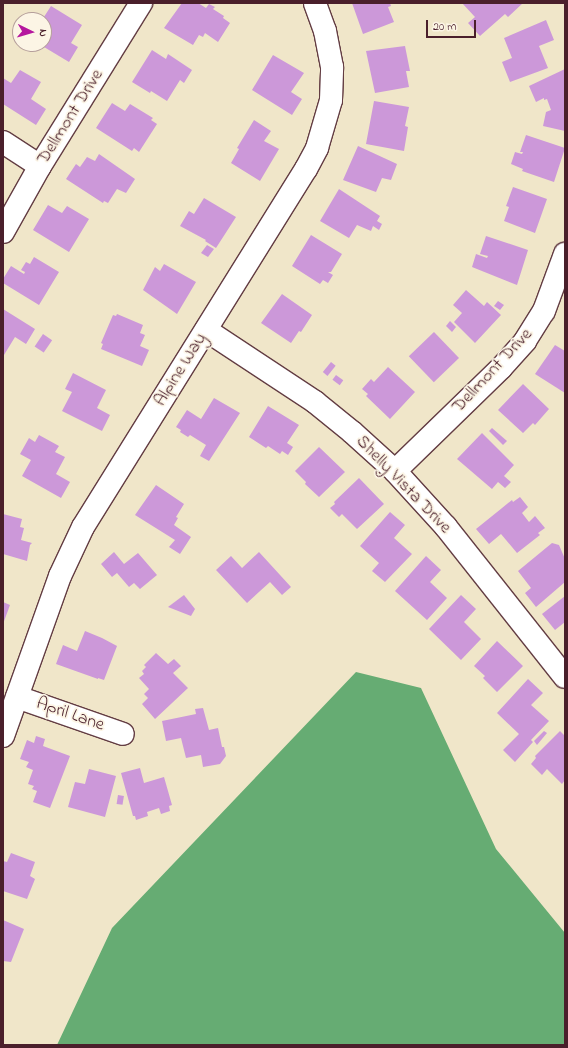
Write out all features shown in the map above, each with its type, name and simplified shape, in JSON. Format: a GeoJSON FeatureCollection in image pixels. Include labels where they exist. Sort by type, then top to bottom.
{"type":"FeatureCollection","features":[{"type":"Feature","properties":{"kind":"street","name":"Dellmont Drive"},"geometry":{"type":"LineString","coordinates":[[3,232],[40,166],[141,3]]}},
{"type":"Feature","properties":{"kind":"street","name":"Alpine Way"},"geometry":{"type":"LineString","coordinates":[[3,736],[60,576],[72,549],[93,510],[306,169],[323,133],[331,100],[332,67],[325,31],[315,3]]}},
{"type":"Feature","properties":{"kind":"street"},"geometry":{"type":"LineString","coordinates":[[3,142],[40,166]]}},
{"type":"Feature","properties":{"kind":"street","name":"Dellmont Drive"},"geometry":{"type":"LineString","coordinates":[[395,471],[496,373],[525,341],[544,311],[565,254]]}},
{"type":"Feature","properties":{"kind":"street","name":"Shelly Vista Drive"},"geometry":{"type":"LineString","coordinates":[[206,330],[315,402],[338,419],[395,471],[446,527],[565,678]]}},
{"type":"Feature","properties":{"kind":"street","name":"April Lane"},"geometry":{"type":"LineString","coordinates":[[18,697],[123,734]]}},
{"type":"Feature","properties":{"kind":"green space"},"geometry":{"type":"Polygon","coordinates":[[[356,672],[421,688],[496,849],[565,933],[565,1045],[57,1045],[112,928],[356,672]]]}},
{"type":"Feature","properties":{"kind":"building"},"geometry":{"type":"Polygon","coordinates":[[[182,3],[198,3],[206,8],[209,4],[215,7],[213,9],[224,16],[223,18],[230,23],[218,42],[205,33],[203,37],[199,35],[193,45],[164,28],[182,3]]]}},
{"type":"Feature","properties":{"kind":"building"},"geometry":{"type":"Polygon","coordinates":[[[352,3],[390,3],[391,6],[388,7],[394,22],[363,34],[352,3]]]}},
{"type":"Feature","properties":{"kind":"building"},"geometry":{"type":"Polygon","coordinates":[[[462,3],[523,3],[508,17],[505,14],[480,36],[468,23],[475,17],[462,3]]]}},
{"type":"Feature","properties":{"kind":"building"},"geometry":{"type":"Polygon","coordinates":[[[51,6],[82,25],[71,43],[78,47],[69,62],[52,52],[52,12],[47,12],[51,6]]]}},
{"type":"Feature","properties":{"kind":"building"},"geometry":{"type":"Polygon","coordinates":[[[546,20],[554,40],[539,46],[548,68],[510,82],[502,62],[512,58],[504,38],[546,20]]]}},
{"type":"Feature","properties":{"kind":"building"},"geometry":{"type":"Polygon","coordinates":[[[405,46],[410,71],[406,71],[409,87],[375,93],[366,51],[405,46]]]}},
{"type":"Feature","properties":{"kind":"building"},"geometry":{"type":"Polygon","coordinates":[[[152,50],[166,59],[168,54],[192,70],[184,83],[180,80],[167,101],[132,82],[152,50]]]}},
{"type":"Feature","properties":{"kind":"building"},"geometry":{"type":"Polygon","coordinates":[[[273,55],[304,73],[291,92],[302,99],[292,115],[252,90],[273,55]]]}},
{"type":"Feature","properties":{"kind":"building"},"geometry":{"type":"Polygon","coordinates":[[[565,69],[565,131],[543,126],[546,112],[551,110],[547,99],[544,100],[544,98],[536,102],[529,86],[565,69]]]}},
{"type":"Feature","properties":{"kind":"building"},"geometry":{"type":"Polygon","coordinates":[[[20,70],[41,82],[31,99],[46,109],[36,125],[3,104],[3,78],[11,83],[20,70]]]}},
{"type":"Feature","properties":{"kind":"building"},"geometry":{"type":"Polygon","coordinates":[[[374,101],[409,107],[405,126],[408,127],[404,151],[366,144],[374,101]]]}},
{"type":"Feature","properties":{"kind":"building"},"geometry":{"type":"Polygon","coordinates":[[[112,103],[125,111],[130,104],[153,118],[151,120],[157,124],[139,152],[134,148],[132,151],[96,128],[112,103]]]}},
{"type":"Feature","properties":{"kind":"building"},"geometry":{"type":"Polygon","coordinates":[[[254,120],[271,131],[264,141],[279,149],[260,181],[231,163],[239,149],[237,148],[254,120]]]}},
{"type":"Feature","properties":{"kind":"building"},"geometry":{"type":"Polygon","coordinates":[[[526,135],[565,148],[554,182],[522,171],[523,169],[511,164],[515,152],[522,154],[523,152],[520,152],[526,135]]]}},
{"type":"Feature","properties":{"kind":"building"},"geometry":{"type":"Polygon","coordinates":[[[358,146],[397,164],[391,180],[382,178],[376,192],[343,180],[358,146]]]}},
{"type":"Feature","properties":{"kind":"building"},"geometry":{"type":"Polygon","coordinates":[[[99,154],[135,179],[126,193],[117,189],[108,203],[104,201],[103,203],[66,179],[76,164],[80,167],[87,157],[95,161],[99,154]]]}},
{"type":"Feature","properties":{"kind":"building"},"geometry":{"type":"Polygon","coordinates":[[[513,187],[547,199],[535,233],[504,221],[509,207],[506,206],[513,187]]]}},
{"type":"Feature","properties":{"kind":"building"},"geometry":{"type":"Polygon","coordinates":[[[339,189],[380,216],[377,221],[382,224],[379,230],[373,226],[371,231],[357,225],[349,238],[320,221],[339,189]]]}},
{"type":"Feature","properties":{"kind":"building"},"geometry":{"type":"Polygon","coordinates":[[[204,198],[236,217],[216,248],[205,241],[206,240],[180,226],[189,211],[194,214],[204,198]]]}},
{"type":"Feature","properties":{"kind":"building"},"geometry":{"type":"Polygon","coordinates":[[[48,205],[62,213],[67,206],[89,219],[69,252],[33,230],[48,205]]]}},
{"type":"Feature","properties":{"kind":"building"},"geometry":{"type":"Polygon","coordinates":[[[311,235],[342,254],[331,272],[328,272],[333,275],[328,283],[323,280],[320,284],[292,266],[311,235]]]}},
{"type":"Feature","properties":{"kind":"building"},"geometry":{"type":"Polygon","coordinates":[[[486,236],[528,250],[517,285],[472,267],[476,254],[487,258],[488,256],[480,254],[486,236]]]}},
{"type":"Feature","properties":{"kind":"building"},"geometry":{"type":"Polygon","coordinates":[[[207,245],[214,249],[208,257],[201,253],[207,245]]]}},
{"type":"Feature","properties":{"kind":"building"},"geometry":{"type":"Polygon","coordinates":[[[34,257],[59,272],[39,305],[3,283],[3,279],[11,266],[24,274],[25,272],[21,270],[26,262],[30,264],[34,257]]]}},
{"type":"Feature","properties":{"kind":"building"},"geometry":{"type":"Polygon","coordinates":[[[164,264],[196,282],[177,314],[143,290],[155,267],[160,271],[164,264]]]}},
{"type":"Feature","properties":{"kind":"building"},"geometry":{"type":"Polygon","coordinates":[[[466,290],[484,306],[487,302],[501,315],[475,343],[454,322],[462,313],[453,305],[466,290]]]}},
{"type":"Feature","properties":{"kind":"building"},"geometry":{"type":"Polygon","coordinates":[[[282,294],[312,315],[301,332],[299,331],[291,343],[261,323],[282,294]]]}},
{"type":"Feature","properties":{"kind":"building"},"geometry":{"type":"Polygon","coordinates":[[[498,301],[504,305],[500,310],[494,306],[498,301]]]}},
{"type":"Feature","properties":{"kind":"building"},"geometry":{"type":"Polygon","coordinates":[[[3,309],[35,329],[26,344],[15,337],[4,355],[3,309]]]}},
{"type":"Feature","properties":{"kind":"building"},"geometry":{"type":"Polygon","coordinates":[[[117,314],[143,325],[140,333],[145,335],[140,346],[149,350],[142,366],[101,349],[103,344],[101,343],[113,315],[116,316],[117,314]]]}},
{"type":"Feature","properties":{"kind":"building"},"geometry":{"type":"Polygon","coordinates":[[[450,321],[456,327],[452,332],[446,326],[450,321]]]}},
{"type":"Feature","properties":{"kind":"building"},"geometry":{"type":"Polygon","coordinates":[[[434,332],[459,358],[434,382],[409,356],[434,332]]]}},
{"type":"Feature","properties":{"kind":"building"},"geometry":{"type":"Polygon","coordinates":[[[43,334],[52,340],[44,353],[35,346],[43,334]]]}},
{"type":"Feature","properties":{"kind":"building"},"geometry":{"type":"Polygon","coordinates":[[[555,345],[565,351],[565,393],[535,374],[555,345]]]}},
{"type":"Feature","properties":{"kind":"building"},"geometry":{"type":"Polygon","coordinates":[[[331,362],[336,366],[327,376],[323,372],[331,362]]]}},
{"type":"Feature","properties":{"kind":"building"},"geometry":{"type":"Polygon","coordinates":[[[388,367],[415,392],[390,419],[366,396],[368,394],[362,389],[371,379],[374,382],[388,367]]]}},
{"type":"Feature","properties":{"kind":"building"},"geometry":{"type":"Polygon","coordinates":[[[73,373],[106,390],[97,408],[110,415],[102,431],[62,411],[72,392],[65,389],[73,373]]]}},
{"type":"Feature","properties":{"kind":"building"},"geometry":{"type":"Polygon","coordinates":[[[336,375],[343,380],[340,385],[332,380],[336,375]]]}},
{"type":"Feature","properties":{"kind":"building"},"geometry":{"type":"Polygon","coordinates":[[[523,384],[549,409],[535,425],[533,423],[523,433],[498,410],[523,384]]]}},
{"type":"Feature","properties":{"kind":"building"},"geometry":{"type":"Polygon","coordinates":[[[214,398],[240,413],[209,461],[200,456],[206,445],[190,435],[188,437],[180,432],[181,430],[176,427],[187,410],[201,419],[214,398]]]}},
{"type":"Feature","properties":{"kind":"building"},"geometry":{"type":"Polygon","coordinates":[[[268,406],[299,425],[287,443],[293,447],[288,455],[282,451],[280,454],[268,446],[266,448],[249,437],[268,406]]]}},
{"type":"Feature","properties":{"kind":"building"},"geometry":{"type":"Polygon","coordinates":[[[492,428],[507,441],[503,445],[489,431],[492,428]]]}},
{"type":"Feature","properties":{"kind":"building"},"geometry":{"type":"Polygon","coordinates":[[[482,433],[514,465],[504,476],[511,482],[505,488],[498,482],[492,489],[457,459],[482,433]]]}},
{"type":"Feature","properties":{"kind":"building"},"geometry":{"type":"Polygon","coordinates":[[[39,435],[59,446],[55,452],[65,457],[56,474],[70,482],[61,498],[22,476],[31,460],[20,454],[29,438],[35,442],[39,435]]]}},
{"type":"Feature","properties":{"kind":"building"},"geometry":{"type":"Polygon","coordinates":[[[319,447],[345,472],[319,497],[305,484],[306,482],[295,471],[319,447]]]}},
{"type":"Feature","properties":{"kind":"building"},"geometry":{"type":"Polygon","coordinates":[[[359,478],[384,504],[357,529],[342,514],[339,517],[330,508],[335,504],[334,502],[359,478]]]}},
{"type":"Feature","properties":{"kind":"building"},"geometry":{"type":"Polygon","coordinates":[[[156,485],[184,504],[176,517],[178,518],[174,525],[191,537],[180,554],[169,547],[175,540],[135,515],[156,485]]]}},
{"type":"Feature","properties":{"kind":"building"},"geometry":{"type":"Polygon","coordinates":[[[520,497],[528,507],[522,513],[529,522],[535,516],[545,528],[538,533],[540,535],[517,553],[501,534],[489,544],[476,529],[512,500],[513,502],[520,497]]]}},
{"type":"Feature","properties":{"kind":"building"},"geometry":{"type":"Polygon","coordinates":[[[390,512],[405,525],[394,538],[412,554],[385,582],[372,571],[379,563],[360,546],[390,512]]]}},
{"type":"Feature","properties":{"kind":"building"},"geometry":{"type":"Polygon","coordinates":[[[3,514],[22,519],[20,527],[24,528],[21,540],[32,543],[30,545],[27,561],[3,554],[3,514]]]}},
{"type":"Feature","properties":{"kind":"building"},"geometry":{"type":"Polygon","coordinates":[[[552,543],[559,545],[565,559],[565,582],[536,607],[525,593],[531,588],[518,571],[552,543]]]}},
{"type":"Feature","properties":{"kind":"building"},"geometry":{"type":"Polygon","coordinates":[[[114,552],[124,564],[138,553],[157,575],[140,589],[134,583],[129,587],[117,573],[112,577],[101,564],[114,552]]]}},
{"type":"Feature","properties":{"kind":"building"},"geometry":{"type":"Polygon","coordinates":[[[259,552],[291,587],[282,595],[270,582],[247,603],[216,570],[231,556],[242,568],[259,552]]]}},
{"type":"Feature","properties":{"kind":"building"},"geometry":{"type":"Polygon","coordinates":[[[426,556],[441,570],[430,582],[447,598],[427,620],[395,591],[426,556]]]}},
{"type":"Feature","properties":{"kind":"building"},"geometry":{"type":"Polygon","coordinates":[[[184,595],[195,609],[191,616],[168,607],[184,595]]]}},
{"type":"Feature","properties":{"kind":"building"},"geometry":{"type":"Polygon","coordinates":[[[461,595],[476,609],[464,622],[481,639],[461,660],[429,629],[461,595]]]}},
{"type":"Feature","properties":{"kind":"building"},"geometry":{"type":"Polygon","coordinates":[[[565,596],[565,622],[555,630],[542,614],[565,596]]]}},
{"type":"Feature","properties":{"kind":"building"},"geometry":{"type":"Polygon","coordinates":[[[3,602],[10,605],[3,624],[3,602]]]}},
{"type":"Feature","properties":{"kind":"building"},"geometry":{"type":"Polygon","coordinates":[[[85,631],[117,646],[104,680],[56,664],[63,645],[77,651],[85,631]]]}},
{"type":"Feature","properties":{"kind":"building"},"geometry":{"type":"Polygon","coordinates":[[[497,641],[523,666],[497,692],[483,678],[485,676],[474,666],[497,641]]]}},
{"type":"Feature","properties":{"kind":"building"},"geometry":{"type":"Polygon","coordinates":[[[156,653],[168,664],[174,659],[181,666],[173,673],[188,688],[155,719],[142,704],[148,698],[144,694],[149,689],[139,678],[144,674],[142,671],[146,667],[144,665],[156,653]]]}},
{"type":"Feature","properties":{"kind":"building"},"geometry":{"type":"Polygon","coordinates":[[[528,679],[543,693],[531,705],[549,721],[531,740],[533,742],[515,762],[503,750],[519,734],[497,713],[528,679]]]}},
{"type":"Feature","properties":{"kind":"building"},"geometry":{"type":"Polygon","coordinates":[[[203,708],[209,730],[218,728],[222,747],[224,747],[226,756],[220,764],[203,767],[201,755],[186,758],[181,738],[166,741],[162,721],[196,714],[195,709],[203,708]]]}},
{"type":"Feature","properties":{"kind":"building"},"geometry":{"type":"Polygon","coordinates":[[[544,731],[547,733],[537,745],[534,741],[544,731]]]}},
{"type":"Feature","properties":{"kind":"building"},"geometry":{"type":"Polygon","coordinates":[[[560,731],[565,736],[565,780],[562,784],[547,769],[542,775],[531,764],[536,758],[535,756],[560,731]]]}},
{"type":"Feature","properties":{"kind":"building"},"geometry":{"type":"Polygon","coordinates":[[[36,736],[45,739],[43,746],[70,756],[50,808],[33,802],[37,791],[32,789],[34,786],[28,784],[33,770],[26,767],[29,762],[20,759],[27,740],[34,743],[36,736]]]}},
{"type":"Feature","properties":{"kind":"building"},"geometry":{"type":"Polygon","coordinates":[[[140,768],[144,783],[164,777],[172,805],[169,806],[170,811],[161,814],[159,808],[147,812],[148,816],[136,820],[135,816],[133,816],[121,773],[140,768]]]}},
{"type":"Feature","properties":{"kind":"building"},"geometry":{"type":"Polygon","coordinates":[[[89,769],[116,776],[105,817],[68,807],[75,782],[85,784],[89,769]]]}},
{"type":"Feature","properties":{"kind":"building"},"geometry":{"type":"Polygon","coordinates":[[[118,795],[124,796],[123,805],[117,804],[118,795]]]}},
{"type":"Feature","properties":{"kind":"building"},"geometry":{"type":"Polygon","coordinates":[[[11,853],[35,862],[30,876],[35,879],[27,899],[3,891],[3,861],[7,862],[11,853]]]}},
{"type":"Feature","properties":{"kind":"building"},"geometry":{"type":"Polygon","coordinates":[[[3,920],[24,929],[11,962],[3,961],[3,920]]]}}]}
